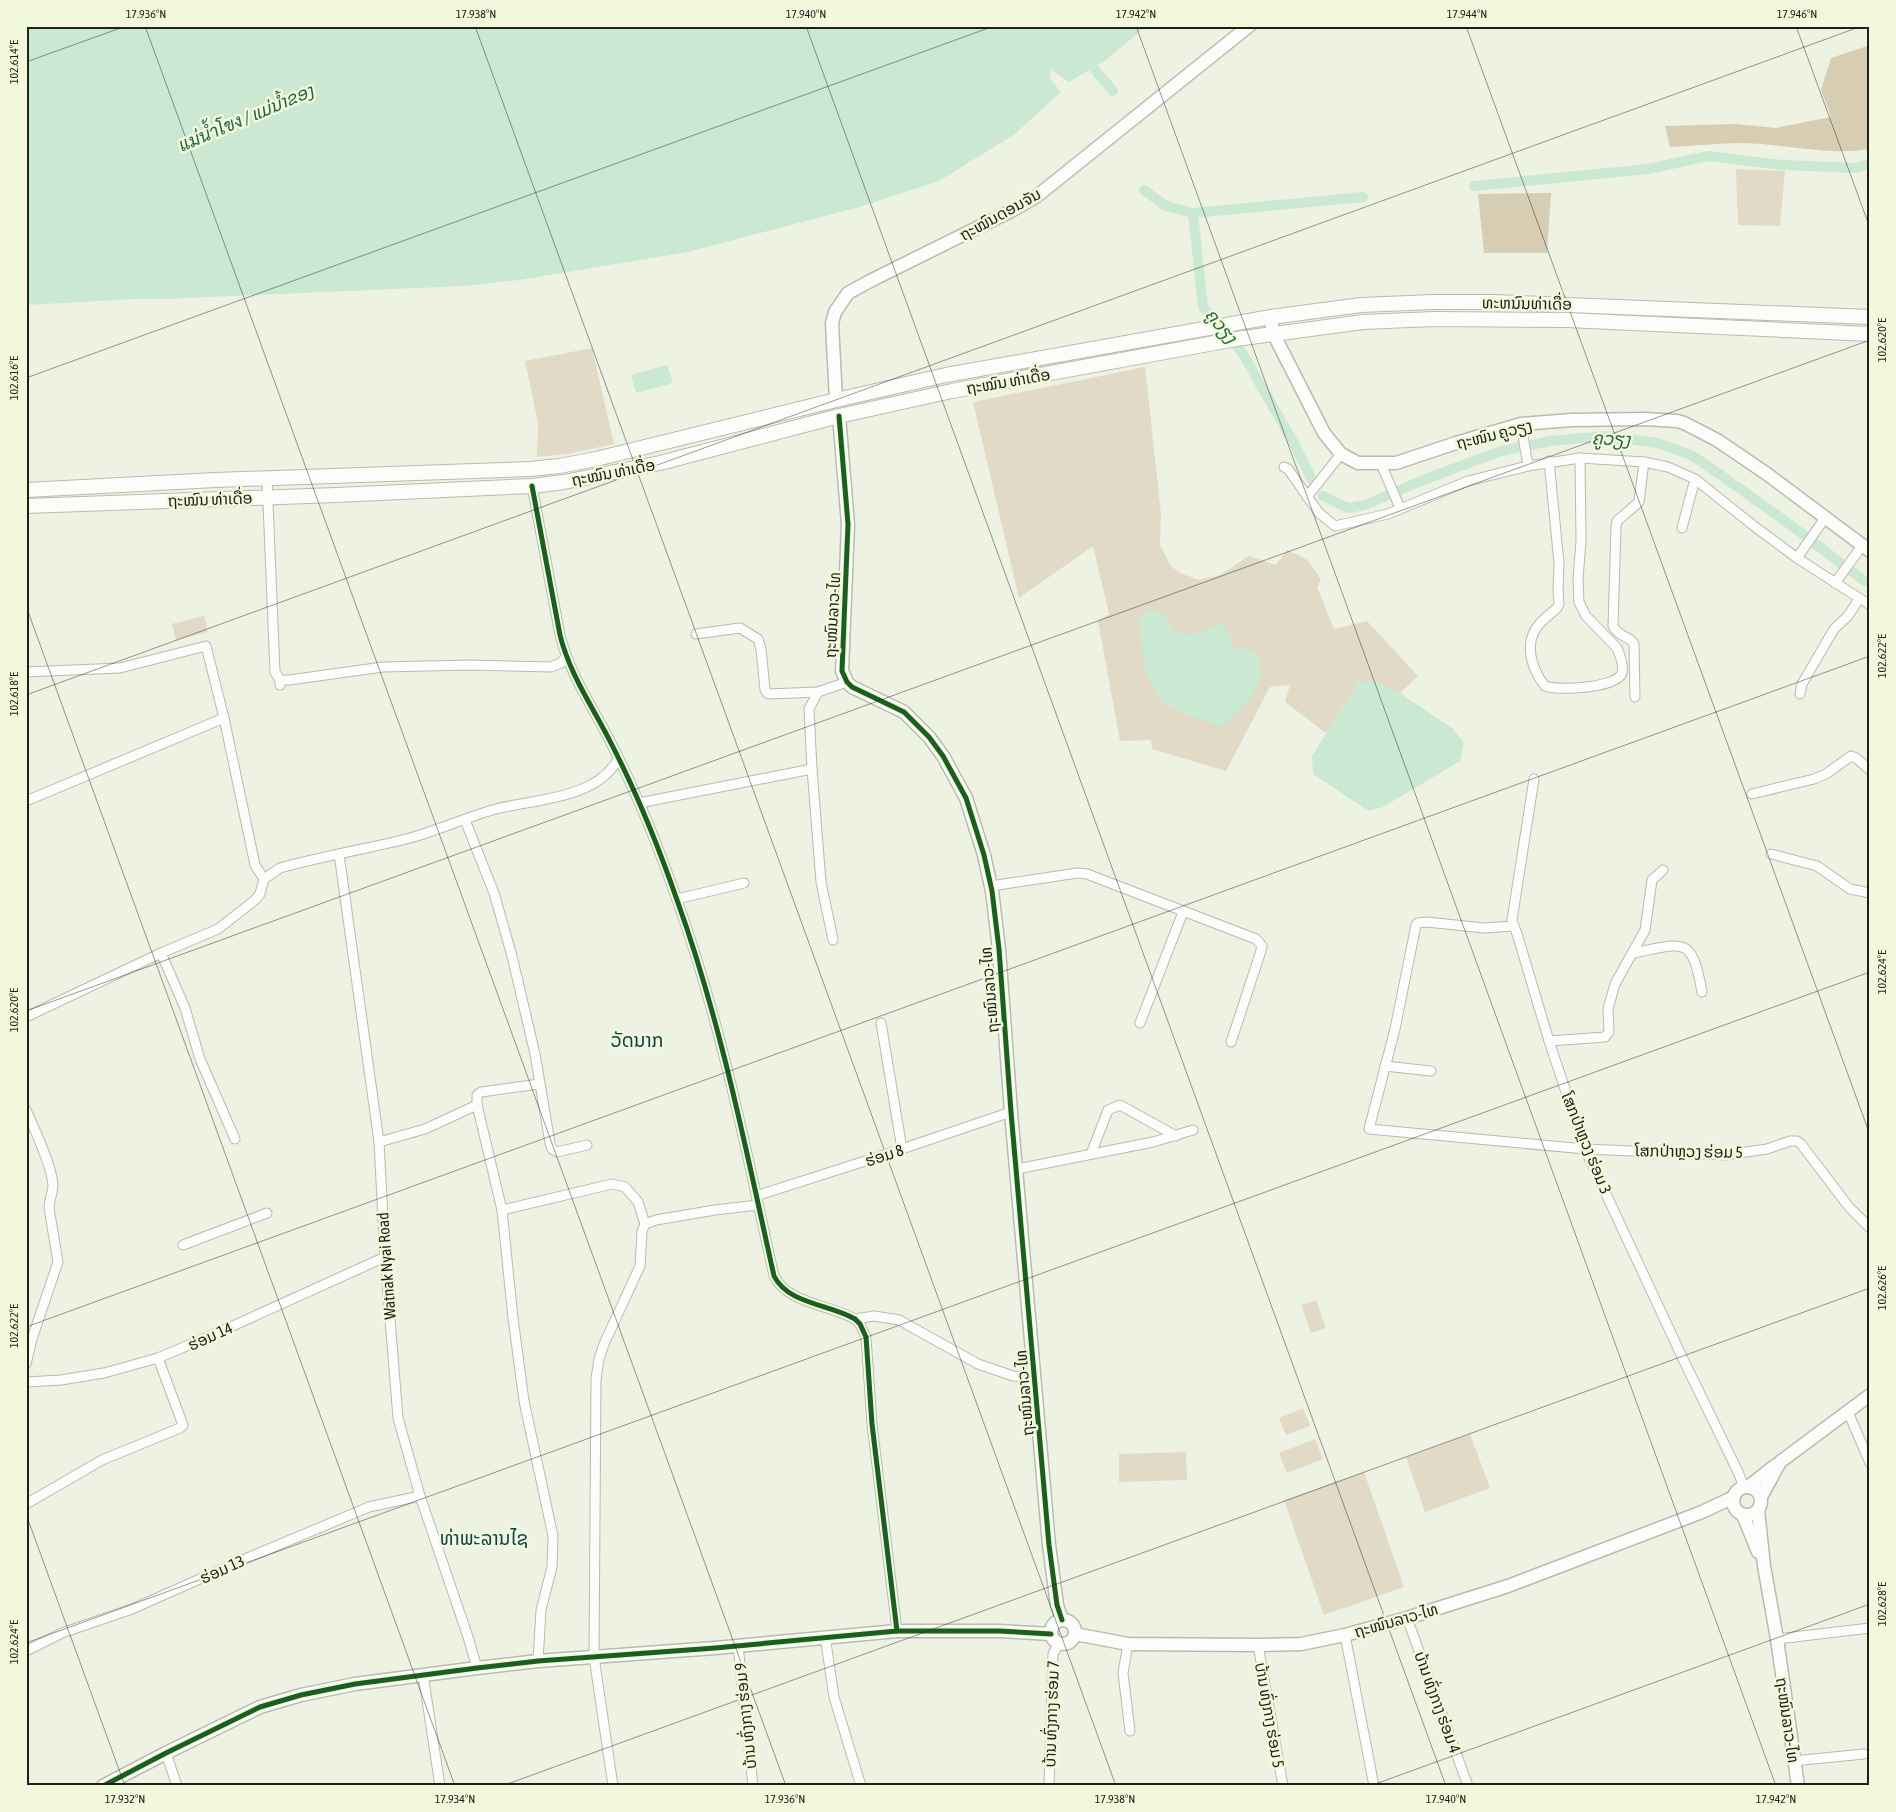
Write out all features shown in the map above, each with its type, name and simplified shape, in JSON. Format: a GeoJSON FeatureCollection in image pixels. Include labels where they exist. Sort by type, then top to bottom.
{"type":"FeatureCollection","features":[{"type":"Feature","properties":{"kind":"main road","name":"ທະຫນົນທ່າເດື່ອ"},"geometry":{"type":"LineString","coordinates":[[1187,332],[1361,306],[1433,302],[1584,304],[1870,317]]}},
{"type":"Feature","properties":{"kind":"main road","name":"ທະຫນົນທ່າເດື່ອ"},"geometry":{"type":"LineString","coordinates":[[1188,348],[1273,333],[1363,322],[1464,319],[1567,320],[1870,334]]}},
{"type":"Feature","properties":{"kind":"main road","name":"ຖະໝົນ ທ່າເດື່ອ"},"geometry":{"type":"LineString","coordinates":[[26,490],[530,469],[560,466],[596,459],[946,374],[1187,332]]}},
{"type":"Feature","properties":{"kind":"main road","name":"ຖະໝົນ ທ່າເດື່ອ"},"geometry":{"type":"LineString","coordinates":[[26,506],[532,486],[660,463],[839,416],[952,391],[1188,348]]}},
{"type":"Feature","properties":{"kind":"main road"},"geometry":{"type":"LineString","coordinates":[[836,400],[839,416]]}},
{"type":"Feature","properties":{"kind":"main road"},"geometry":{"type":"LineString","coordinates":[[530,469],[532,486]]}},
{"type":"Feature","properties":{"kind":"main road"},"geometry":{"type":"LineString","coordinates":[[432,473],[433,490]]}},
{"type":"Feature","properties":{"kind":"street","name":"ຖະໝົນດອນຈັນ"},"geometry":{"type":"LineString","coordinates":[[836,400],[832,322],[840,303],[848,294],[1037,196],[1249,26]]}},
{"type":"Feature","properties":{"kind":"street"},"geometry":{"type":"LineString","coordinates":[[1271,318],[1273,333],[1324,433],[1341,454],[1307,497]]}},
{"type":"Feature","properties":{"kind":"street","name":"ຖະໜົນລາວ-ໄທ"},"geometry":{"type":"LineString","coordinates":[[839,416],[848,524],[842,671],[847,682],[852,687],[904,712],[918,725],[937,748],[966,798],[984,855],[991,886],[999,949],[1011,1112],[1018,1169],[1049,1545],[1057,1605],[1062,1620]]}},
{"type":"Feature","properties":{"kind":"street","name":"ຖະໜົນ ຄູວຽງ"},"geometry":{"type":"LineString","coordinates":[[1341,454],[1358,462],[1383,468],[1456,443],[1572,420],[1645,419],[1684,423],[1717,440],[1863,550]]}},
{"type":"Feature","properties":{"kind":"street"},"geometry":{"type":"LineString","coordinates":[[1522,430],[1528,464]]}},
{"type":"Feature","properties":{"kind":"street"},"geometry":{"type":"LineString","coordinates":[[1549,461],[1559,563],[1559,604],[1536,629],[1531,643],[1531,652],[1533,668],[1545,686],[1565,689],[1603,684],[1618,678],[1622,672],[1620,655],[1617,648],[1586,616],[1579,602],[1578,579],[1582,541],[1580,458]]}},
{"type":"Feature","properties":{"kind":"street"},"geometry":{"type":"LineString","coordinates":[[1284,467],[1288,469],[1319,513],[1335,526],[1388,514],[1399,504],[1468,481],[1528,464],[1580,458],[1644,462],[1668,467],[1695,479],[1798,555],[1836,580],[1859,599],[1870,605]]}},
{"type":"Feature","properties":{"kind":"street"},"geometry":{"type":"LineString","coordinates":[[1635,697],[1634,644],[1632,640],[1616,632],[1613,626],[1616,527],[1622,516],[1639,502],[1644,462]]}},
{"type":"Feature","properties":{"kind":"street"},"geometry":{"type":"LineString","coordinates":[[1383,468],[1399,504]]}},
{"type":"Feature","properties":{"kind":"street"},"geometry":{"type":"LineString","coordinates":[[267,479],[276,672],[280,682],[383,668],[470,665],[551,667],[561,663],[566,657]]}},
{"type":"Feature","properties":{"kind":"street"},"geometry":{"type":"LineString","coordinates":[[1682,528],[1695,479]]}},
{"type":"Feature","properties":{"kind":"street"},"geometry":{"type":"LineString","coordinates":[[532,486],[560,635],[566,657],[639,803],[677,899],[716,1026],[774,1276],[786,1292],[855,1319],[860,1324],[866,1337],[872,1424],[897,1630]]}},
{"type":"Feature","properties":{"kind":"street"},"geometry":{"type":"LineString","coordinates":[[1798,555],[1823,520]]}},
{"type":"Feature","properties":{"kind":"street"},"geometry":{"type":"LineString","coordinates":[[1836,580],[1863,550]]}},
{"type":"Feature","properties":{"kind":"street"},"geometry":{"type":"LineString","coordinates":[[1800,694],[1802,684],[1834,629],[1848,616],[1859,599]]}},
{"type":"Feature","properties":{"kind":"street"},"geometry":{"type":"LineString","coordinates":[[696,634],[740,628],[758,639],[765,690],[768,694],[818,692],[847,682]]}},
{"type":"Feature","properties":{"kind":"street"},"geometry":{"type":"LineString","coordinates":[[26,672],[120,668],[206,646],[224,718],[255,865],[264,879]]}},
{"type":"Feature","properties":{"kind":"street"},"geometry":{"type":"LineString","coordinates":[[818,692],[810,709],[812,769],[821,882],[833,940]]}},
{"type":"Feature","properties":{"kind":"street"},"geometry":{"type":"LineString","coordinates":[[26,801],[224,718]]}},
{"type":"Feature","properties":{"kind":"street"},"geometry":{"type":"LineString","coordinates":[[1752,794],[1814,779],[1826,774],[1851,756],[1870,770]]}},
{"type":"Feature","properties":{"kind":"street"},"geometry":{"type":"LineString","coordinates":[[26,1017],[161,953],[218,929],[255,900],[260,894],[264,879],[280,868],[303,857],[339,854],[410,838],[495,809],[564,795],[593,784],[609,774],[618,759]]}},
{"type":"Feature","properties":{"kind":"street"},"geometry":{"type":"LineString","coordinates":[[639,803],[812,769]]}},
{"type":"Feature","properties":{"kind":"street","name":"ໂສກປ່າຫຼວງ ຮ່ອມ 3"},"geometry":{"type":"LineString","coordinates":[[1534,778],[1512,920],[1513,926],[1585,1149],[1680,1352],[1746,1487]]}},
{"type":"Feature","properties":{"kind":"street"},"geometry":{"type":"LineString","coordinates":[[465,820],[494,893],[512,956],[535,1054],[552,1149],[557,1152],[587,1145]]}},
{"type":"Feature","properties":{"kind":"street","name":"Watnak Nyai Road"},"geometry":{"type":"LineString","coordinates":[[339,854],[379,1142],[385,1257],[398,1418],[420,1496],[477,1668]]}},
{"type":"Feature","properties":{"kind":"street"},"geometry":{"type":"LineString","coordinates":[[1772,854],[1817,866],[1850,888],[1870,893]]}},
{"type":"Feature","properties":{"kind":"street"},"geometry":{"type":"LineString","coordinates":[[1549,1041],[1605,1037],[1609,1032],[1608,1009],[1616,984],[1645,930],[1652,880],[1662,870]]}},
{"type":"Feature","properties":{"kind":"street"},"geometry":{"type":"LineString","coordinates":[[991,886],[1071,874],[1087,874],[1182,912],[1256,938],[1262,946],[1231,1042]]}},
{"type":"Feature","properties":{"kind":"street"},"geometry":{"type":"LineString","coordinates":[[677,899],[744,883]]}},
{"type":"Feature","properties":{"kind":"street"},"geometry":{"type":"LineString","coordinates":[[1140,1023],[1182,912]]}},
{"type":"Feature","properties":{"kind":"street"},"geometry":{"type":"LineString","coordinates":[[1513,926],[1484,928],[1427,922],[1416,925],[1395,1029],[1369,1129],[1585,1149]]}},
{"type":"Feature","properties":{"kind":"street"},"geometry":{"type":"LineString","coordinates":[[1634,953],[1681,945],[1689,951],[1694,959],[1702,992]]}},
{"type":"Feature","properties":{"kind":"street"},"geometry":{"type":"LineString","coordinates":[[161,953],[185,1008],[200,1059],[235,1139]]}},
{"type":"Feature","properties":{"kind":"street"},"geometry":{"type":"LineString","coordinates":[[881,1023],[902,1149]]}},
{"type":"Feature","properties":{"kind":"street"},"geometry":{"type":"LineString","coordinates":[[1385,1066],[1432,1071]]}},
{"type":"Feature","properties":{"kind":"street"},"geometry":{"type":"LineString","coordinates":[[538,1662],[542,1610],[552,1567],[553,1536],[524,1401],[502,1210],[477,1105],[477,1095],[480,1092],[539,1084]]}},
{"type":"Feature","properties":{"kind":"street"},"geometry":{"type":"LineString","coordinates":[[379,1142],[425,1129],[477,1105]]}},
{"type":"Feature","properties":{"kind":"street"},"geometry":{"type":"LineString","coordinates":[[1091,1154],[1108,1110],[1114,1106],[1120,1106],[1176,1136]]}},
{"type":"Feature","properties":{"kind":"street"},"geometry":{"type":"LineString","coordinates":[[26,1110],[40,1140],[52,1178],[53,1190],[49,1201],[49,1208],[58,1262],[29,1339],[26,1364]]}},
{"type":"Feature","properties":{"kind":"street","name":"ຮ່ອມ 8"},"geometry":{"type":"LineString","coordinates":[[645,1224],[656,1220],[705,1212],[757,1200],[1011,1112]]}},
{"type":"Feature","properties":{"kind":"street"},"geometry":{"type":"LineString","coordinates":[[1018,1169],[1176,1136],[1193,1130]]}},
{"type":"Feature","properties":{"kind":"street","name":"ໂສກປ່າຫຼວງ ຮ່ອມ 5"},"geometry":{"type":"LineString","coordinates":[[1585,1149],[1725,1155],[1768,1149],[1790,1141],[1797,1141],[1849,1207],[1870,1228]]}},
{"type":"Feature","properties":{"kind":"street"},"geometry":{"type":"LineString","coordinates":[[502,1210],[612,1184],[625,1187],[638,1202],[645,1224],[642,1231],[640,1266],[604,1344],[599,1359],[596,1379],[594,1657],[613,1786]]}},
{"type":"Feature","properties":{"kind":"street"},"geometry":{"type":"LineString","coordinates":[[183,1245],[267,1213]]}},
{"type":"Feature","properties":{"kind":"street","name":"ຮ່ອມ 14"},"geometry":{"type":"LineString","coordinates":[[26,1382],[61,1380],[104,1373],[158,1358],[385,1257]]}},
{"type":"Feature","properties":{"kind":"street"},"geometry":{"type":"LineString","coordinates":[[855,1319],[874,1316],[900,1320],[978,1364],[1013,1376],[1035,1378]]}},
{"type":"Feature","properties":{"kind":"street"},"geometry":{"type":"LineString","coordinates":[[26,1504],[102,1460],[180,1428],[183,1425],[158,1358]]}},
{"type":"Feature","properties":{"kind":"street"},"geometry":{"type":"LineString","coordinates":[[1780,1462],[1751,1515],[1738,1507],[1739,1490],[1746,1487],[1870,1395]]}},
{"type":"Feature","properties":{"kind":"street"},"geometry":{"type":"LineString","coordinates":[[1848,1412],[1870,1463]]}},
{"type":"Feature","properties":{"kind":"street"},"geometry":{"type":"LineString","coordinates":[[1746,1487],[1756,1490],[1759,1503]]}},
{"type":"Feature","properties":{"kind":"street","name":"ຮ່ອມ 13"},"geometry":{"type":"LineString","coordinates":[[26,1651],[62,1633],[132,1609],[369,1507],[420,1496]]}},
{"type":"Feature","properties":{"kind":"street","name":"ຖະໜົນລາວ-ໄທ"},"geometry":{"type":"LineString","coordinates":[[1759,1503],[1764,1566],[1778,1639],[1793,1761],[1798,1786]]}},
{"type":"Feature","properties":{"kind":"street","name":"ຖະໜົນລາວ-ໄທ"},"geometry":{"type":"LineString","coordinates":[[1075,1634],[1128,1644],[1302,1644],[1346,1635],[1407,1618],[1508,1586],[1702,1512],[1738,1507],[1764,1566]]}},
{"type":"Feature","properties":{"kind":"street","name":"ບ້ານ ທົ່ງກາງ ຮ່ອມ 4"},"geometry":{"type":"LineString","coordinates":[[1407,1618],[1468,1786]]}},
{"type":"Feature","properties":{"kind":"street"},"geometry":{"type":"LineString","coordinates":[[103,1786],[222,1724],[266,1705],[301,1695],[423,1674],[897,1630],[999,1631],[1055,1638],[1069,1642],[1075,1634],[1072,1624],[1062,1620],[1053,1626],[1055,1638]]}},
{"type":"Feature","properties":{"kind":"street"},"geometry":{"type":"LineString","coordinates":[[1778,1639],[1870,1628]]}},
{"type":"Feature","properties":{"kind":"street"},"geometry":{"type":"LineString","coordinates":[[1346,1635],[1374,1786]]}},
{"type":"Feature","properties":{"kind":"street"},"geometry":{"type":"LineString","coordinates":[[825,1636],[834,1697],[861,1786]]}},
{"type":"Feature","properties":{"kind":"street","name":"ບ້ານ ທົ່ງກາງ ຮ່ອມ 7"},"geometry":{"type":"LineString","coordinates":[[1052,1781],[1053,1654],[1055,1638]]}},
{"type":"Feature","properties":{"kind":"street"},"geometry":{"type":"LineString","coordinates":[[1128,1644],[1123,1673],[1130,1731]]}},
{"type":"Feature","properties":{"kind":"street","name":"ບ້ານ ທົ່ງກາງ ຮ່ອມ 5"},"geometry":{"type":"LineString","coordinates":[[1258,1645],[1283,1786]]}},
{"type":"Feature","properties":{"kind":"street","name":"ບ້ານ ທົ່ງກາງ ຮ່ອມ 9"},"geometry":{"type":"LineString","coordinates":[[738,1646],[753,1786]]}},
{"type":"Feature","properties":{"kind":"street"},"geometry":{"type":"LineString","coordinates":[[423,1674],[440,1786]]}},
{"type":"Feature","properties":{"kind":"street"},"geometry":{"type":"LineString","coordinates":[[166,1753],[176,1786]]}},
{"type":"Feature","properties":{"kind":"street"},"geometry":{"type":"LineString","coordinates":[[1793,1761],[1864,1754]]}},
{"type":"Feature","properties":{"kind":"shaded area"},"geometry":{"type":"Polygon","coordinates":[[[1870,45],[1870,149],[1838,151],[1743,143],[1670,147],[1665,126],[1736,124],[1776,128],[1831,117],[1821,90],[1831,58],[1870,45]]]}},
{"type":"Feature","properties":{"kind":"shaded area"},"geometry":{"type":"Polygon","coordinates":[[[1736,169],[1785,171],[1780,226],[1738,225],[1736,169]]]}},
{"type":"Feature","properties":{"kind":"shaded area"},"geometry":{"type":"Polygon","coordinates":[[[1551,193],[1547,253],[1484,253],[1478,194],[1551,193]]]}},
{"type":"Feature","properties":{"kind":"shaded area"},"geometry":{"type":"Polygon","coordinates":[[[592,348],[614,444],[568,454],[537,457],[538,423],[525,361],[592,348]]]}},
{"type":"Feature","properties":{"kind":"shaded area"},"geometry":{"type":"Polygon","coordinates":[[[1145,367],[1161,514],[1160,545],[1171,566],[1180,573],[1199,580],[1220,575],[1249,556],[1276,565],[1287,550],[1308,560],[1321,580],[1317,587],[1334,629],[1367,621],[1418,676],[1400,693],[1376,682],[1359,682],[1326,733],[1285,702],[1290,685],[1270,687],[1226,771],[1152,749],[1151,740],[1120,741],[1098,621],[1109,614],[1093,546],[1019,598],[973,402],[1145,367]]]}},
{"type":"Feature","properties":{"kind":"shaded area"},"geometry":{"type":"Polygon","coordinates":[[[204,616],[208,632],[176,640],[172,624],[204,616]]]}},
{"type":"Feature","properties":{"kind":"shaded area"},"geometry":{"type":"Polygon","coordinates":[[[1316,1300],[1326,1328],[1311,1333],[1301,1305],[1316,1300]]]}},
{"type":"Feature","properties":{"kind":"shaded area"},"geometry":{"type":"Polygon","coordinates":[[[1303,1408],[1310,1426],[1286,1435],[1279,1418],[1303,1408]]]}},
{"type":"Feature","properties":{"kind":"shaded area"},"geometry":{"type":"Polygon","coordinates":[[[1470,1434],[1490,1488],[1425,1512],[1406,1457],[1470,1434]]]}},
{"type":"Feature","properties":{"kind":"shaded area"},"geometry":{"type":"Polygon","coordinates":[[[1315,1439],[1323,1459],[1287,1473],[1279,1453],[1315,1439]]]}},
{"type":"Feature","properties":{"kind":"shaded area"},"geometry":{"type":"Polygon","coordinates":[[[1186,1452],[1187,1480],[1119,1482],[1119,1454],[1186,1452]]]}},
{"type":"Feature","properties":{"kind":"shaded area"},"geometry":{"type":"Polygon","coordinates":[[[1364,1472],[1404,1587],[1324,1615],[1284,1500],[1364,1472]]]}},
{"type":"Feature","properties":{"kind":"water","name":"แม่น้ำโขง / ແມ່ນ້ຳຂອງ"},"geometry":{"type":"Polygon","coordinates":[[[26,26],[1146,26],[1106,60],[1069,82],[1051,70],[1050,78],[1061,92],[1015,134],[939,181],[856,208],[688,252],[519,280],[465,286],[26,305],[26,26]]]}},
{"type":"Feature","properties":{"kind":"water"},"geometry":{"type":"Polygon","coordinates":[[[667,365],[673,383],[636,393],[631,375],[667,365]]]}},
{"type":"Feature","properties":{"kind":"water"},"geometry":{"type":"Polygon","coordinates":[[[1148,611],[1164,613],[1175,630],[1186,635],[1199,633],[1223,623],[1231,636],[1231,651],[1244,647],[1259,657],[1262,677],[1251,698],[1223,727],[1173,708],[1163,701],[1155,691],[1146,668],[1141,642],[1139,618],[1148,611]]]}},
{"type":"Feature","properties":{"kind":"water"},"geometry":{"type":"Polygon","coordinates":[[[1359,682],[1376,682],[1400,693],[1452,728],[1464,743],[1460,761],[1383,807],[1368,811],[1313,774],[1312,756],[1359,682]]]}},
{"type":"Feature","properties":{"kind":"waterway"},"geometry":{"type":"LineString","coordinates":[[1085,58],[1113,91]]}},
{"type":"Feature","properties":{"kind":"waterway"},"geometry":{"type":"LineString","coordinates":[[1474,186],[1648,169],[1708,156],[1782,165],[1855,168],[1870,164]]}},
{"type":"Feature","properties":{"kind":"waterway"},"geometry":{"type":"LineString","coordinates":[[1144,190],[1166,206],[1193,213],[1363,197]]}},
{"type":"Feature","properties":{"kind":"waterway","name":"ຄູວຽງ"},"geometry":{"type":"LineString","coordinates":[[1193,213],[1203,307],[1243,354],[1296,447],[1312,480]]}},
{"type":"Feature","properties":{"kind":"waterway","name":"ຄູວຽງ"},"geometry":{"type":"LineString","coordinates":[[1323,496],[1348,508],[1365,505],[1423,480],[1501,451],[1550,441],[1607,436],[1657,443],[1691,455],[1788,523],[1863,580],[1870,583]]}},
{"type":"Feature","properties":{"kind":"cycle path"},"geometry":{"type":"LineString","coordinates":[[839,416],[848,524],[842,671],[847,682],[852,687],[904,712],[929,737],[943,756],[966,798],[984,855],[992,891],[999,949],[1011,1112],[1049,1545],[1057,1605],[1062,1620]]}},
{"type":"Feature","properties":{"kind":"cycle path"},"geometry":{"type":"LineString","coordinates":[[532,486],[564,650],[576,679],[613,747],[639,803],[663,861],[693,946],[720,1039],[774,1276],[780,1285],[799,1298],[855,1319],[860,1324],[866,1337],[872,1424],[897,1631]]}},
{"type":"Feature","properties":{"kind":"cycle path"},"geometry":{"type":"LineString","coordinates":[[103,1786],[260,1707],[301,1695],[355,1684],[538,1661],[715,1648],[897,1631],[999,1631],[1051,1634]]}},
{"type":"Feature","properties":{"kind":"district","name":"ວັດນາກ"},"geometry":{"type":"Point","coordinates":[637,1040]}},
{"type":"Feature","properties":{"kind":"district","name":"ທ່າພະລານໄຊ"},"geometry":{"type":"Point","coordinates":[484,1538]}}]}
